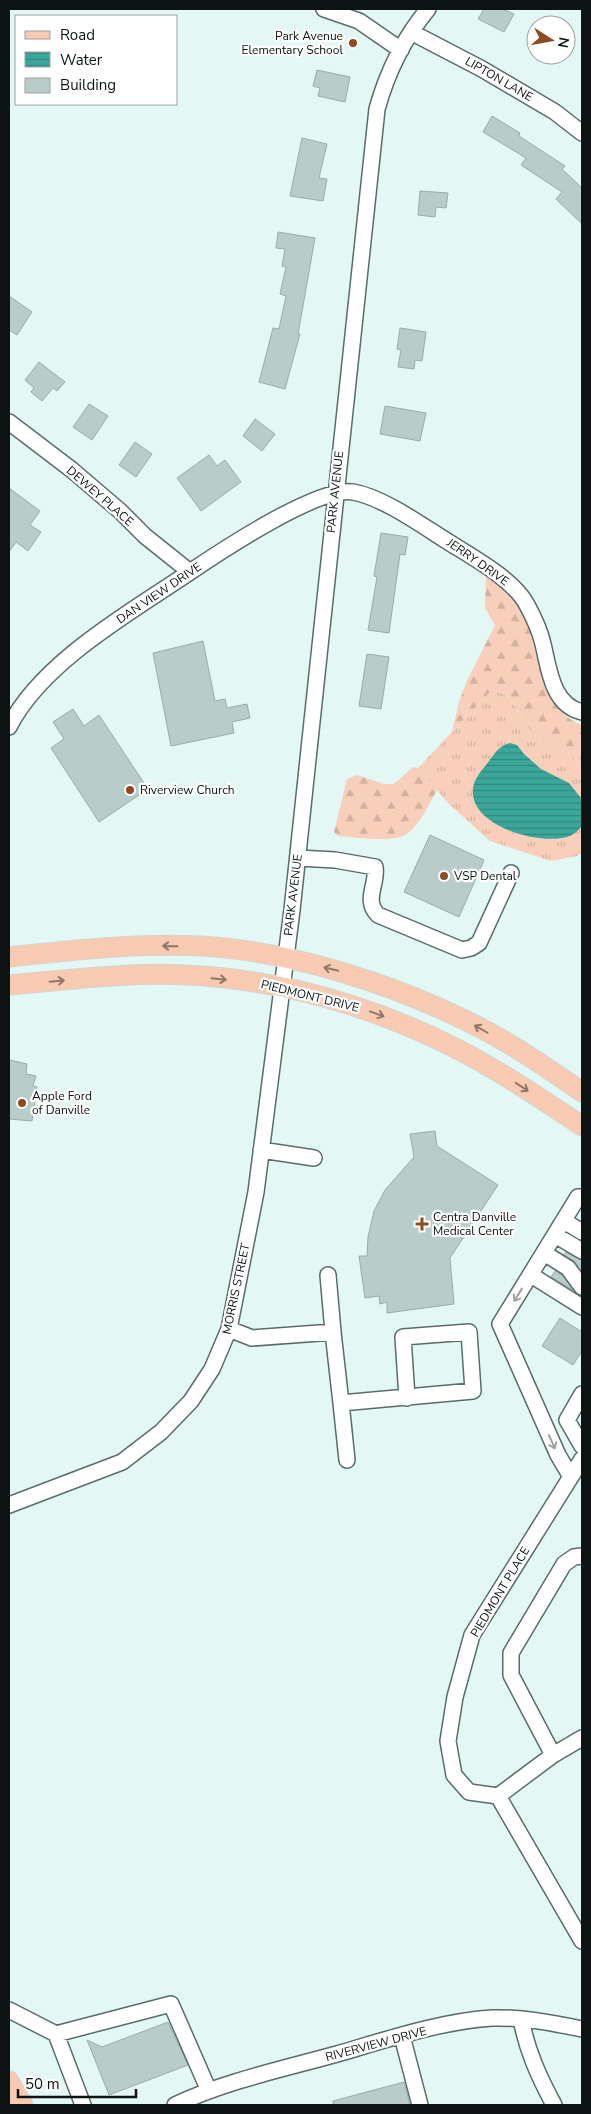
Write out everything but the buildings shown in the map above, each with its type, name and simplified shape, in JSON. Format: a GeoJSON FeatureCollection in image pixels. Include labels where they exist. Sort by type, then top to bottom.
{"type":"FeatureCollection","features":[{"type":"Feature","properties":{"kind":"main road"},"geometry":{"type":"LineString","coordinates":[[9,957],[120,945],[202,946],[286,959],[335,970],[370,981],[474,1025],[522,1052],[582,1092]]}},
{"type":"Feature","properties":{"kind":"main road","name":"PIEDMONT DRIVE"},"geometry":{"type":"LineString","coordinates":[[9,985],[135,974],[187,975],[282,987],[348,1004],[399,1022],[457,1049],[499,1072],[582,1126]]}},
{"type":"Feature","properties":{"kind":"main road"},"geometry":{"type":"LineString","coordinates":[[9,2082],[23,2105]]}},
{"type":"Feature","properties":{"kind":"street"},"geometry":{"type":"LineString","coordinates":[[324,9],[361,15],[401,50]]}},
{"type":"Feature","properties":{"kind":"street","name":"PARK AVENUE"},"geometry":{"type":"LineString","coordinates":[[282,987],[298,858],[335,492],[377,109],[383,86],[401,50],[411,32],[428,9]]}},
{"type":"Feature","properties":{"kind":"street","name":"LIPTON LANE"},"geometry":{"type":"LineString","coordinates":[[411,32],[555,112],[582,133]]}},
{"type":"Feature","properties":{"kind":"street","name":"DEWEY PLACE"},"geometry":{"type":"LineString","coordinates":[[9,422],[72,470],[120,511],[145,536],[190,572]]}},
{"type":"Feature","properties":{"kind":"street","name":"DAN VIEW DRIVE"},"geometry":{"type":"LineString","coordinates":[[9,727],[25,701],[72,654],[190,572],[278,518],[335,492]]}},
{"type":"Feature","properties":{"kind":"street","name":"JERRY DRIVE"},"geometry":{"type":"LineString","coordinates":[[335,492],[365,495],[413,520],[467,553],[513,587],[528,606],[542,641],[552,683],[559,696],[569,707],[582,712]]}},
{"type":"Feature","properties":{"kind":"street"},"geometry":{"type":"LineString","coordinates":[[298,858],[335,860],[374,867],[371,902],[373,910],[378,915],[462,950],[471,948],[479,943],[511,872]]}},
{"type":"Feature","properties":{"kind":"street","name":"MORRIS STREET"},"geometry":{"type":"LineString","coordinates":[[9,1505],[122,1462],[161,1432],[191,1401],[212,1368],[229,1329],[256,1192],[282,987]]}},
{"type":"Feature","properties":{"kind":"street"},"geometry":{"type":"LineString","coordinates":[[261,1150],[314,1158]]}},
{"type":"Feature","properties":{"kind":"street"},"geometry":{"type":"LineString","coordinates":[[571,1477],[558,1455],[500,1324],[578,1198],[582,1197]]}},
{"type":"Feature","properties":{"kind":"street"},"geometry":{"type":"LineString","coordinates":[[559,1228],[582,1232]]}},
{"type":"Feature","properties":{"kind":"street"},"geometry":{"type":"LineString","coordinates":[[559,1228],[582,1243]]}},
{"type":"Feature","properties":{"kind":"street"},"geometry":{"type":"LineString","coordinates":[[559,1228],[582,1251]]}},
{"type":"Feature","properties":{"kind":"street"},"geometry":{"type":"LineString","coordinates":[[544,1253],[575,1269],[582,1287]]}},
{"type":"Feature","properties":{"kind":"street"},"geometry":{"type":"LineString","coordinates":[[532,1272],[582,1298]]}},
{"type":"Feature","properties":{"kind":"street"},"geometry":{"type":"LineString","coordinates":[[532,1272],[582,1307]]}},
{"type":"Feature","properties":{"kind":"street"},"geometry":{"type":"LineString","coordinates":[[328,1275],[347,1460]]}},
{"type":"Feature","properties":{"kind":"street"},"geometry":{"type":"LineString","coordinates":[[229,1329],[252,1338],[333,1332]]}},
{"type":"Feature","properties":{"kind":"street"},"geometry":{"type":"LineString","coordinates":[[341,1403],[407,1398],[473,1391],[469,1332],[403,1337],[407,1398]]}},
{"type":"Feature","properties":{"kind":"street"},"geometry":{"type":"LineString","coordinates":[[582,1394],[567,1420],[582,1446]]}},
{"type":"Feature","properties":{"kind":"street","name":"PIEDMONT PLACE"},"geometry":{"type":"LineString","coordinates":[[498,1796],[469,1792],[454,1775],[448,1741],[455,1697],[472,1635],[582,1459]]}},
{"type":"Feature","properties":{"kind":"street"},"geometry":{"type":"LineString","coordinates":[[553,1755],[511,1675],[511,1653],[564,1564],[574,1557],[582,1556]]}},
{"type":"Feature","properties":{"kind":"street"},"geometry":{"type":"LineString","coordinates":[[582,1738],[553,1755],[498,1796],[582,1941]]}},
{"type":"Feature","properties":{"kind":"street"},"geometry":{"type":"LineString","coordinates":[[9,2010],[56,2034],[171,2004],[209,2091]]}},
{"type":"Feature","properties":{"kind":"street","name":"RIVERVIEW DRIVE"},"geometry":{"type":"LineString","coordinates":[[175,2105],[209,2091],[402,2036],[464,2021],[493,2018],[522,2019],[582,2029]]}},
{"type":"Feature","properties":{"kind":"street"},"geometry":{"type":"LineString","coordinates":[[522,2019],[525,2040],[533,2064],[554,2105]]}},
{"type":"Feature","properties":{"kind":"street"},"geometry":{"type":"LineString","coordinates":[[56,2034],[83,2105]]}},
{"type":"Feature","properties":{"kind":"street"},"geometry":{"type":"LineString","coordinates":[[402,2036],[420,2105]]}},
{"type":"Feature","properties":{"kind":"green space"},"geometry":{"type":"Polygon","coordinates":[[[486,577],[509,592],[521,610],[529,628],[546,685],[554,702],[566,715],[582,725],[582,765],[571,756],[533,733],[513,701],[508,696],[492,690],[452,732],[459,702],[467,681],[495,625],[485,608],[486,577]]]}},
{"type":"Feature","properties":{"kind":"green space"},"geometry":{"type":"Polygon","coordinates":[[[492,690],[501,693],[513,701],[523,720],[533,733],[571,756],[582,765],[582,853],[577,856],[551,861],[490,841],[448,803],[418,768],[492,690]]]}},
{"type":"Feature","properties":{"kind":"green space"},"geometry":{"type":"Polygon","coordinates":[[[413,767],[418,768],[437,790],[415,827],[405,835],[391,839],[338,836],[334,832],[347,779],[357,775],[384,784],[394,784],[413,767]]]}},
{"type":"Feature","properties":{"kind":"water"},"geometry":{"type":"Polygon","coordinates":[[[510,743],[517,745],[541,769],[569,783],[581,798],[582,826],[575,833],[567,837],[555,839],[524,835],[508,830],[493,822],[482,813],[474,801],[473,788],[475,782],[496,752],[502,746],[510,743]]]}},
{"type":"Feature","properties":{"kind":"place","name":"Park Avenue Elementary School"},"geometry":{"type":"Point","coordinates":[353,43]}},
{"type":"Feature","properties":{"kind":"place","name":"Riverview Church"},"geometry":{"type":"Point","coordinates":[130,790]}},
{"type":"Feature","properties":{"kind":"place","name":"VSP Dental"},"geometry":{"type":"Point","coordinates":[444,876]}},
{"type":"Feature","properties":{"kind":"place","name":"Apple Ford of Danville"},"geometry":{"type":"Point","coordinates":[22,1103]}},
{"type":"Feature","properties":{"kind":"place","name":"Centra Danville Medical Center"},"geometry":{"type":"Point","coordinates":[422,1224]}}]}
